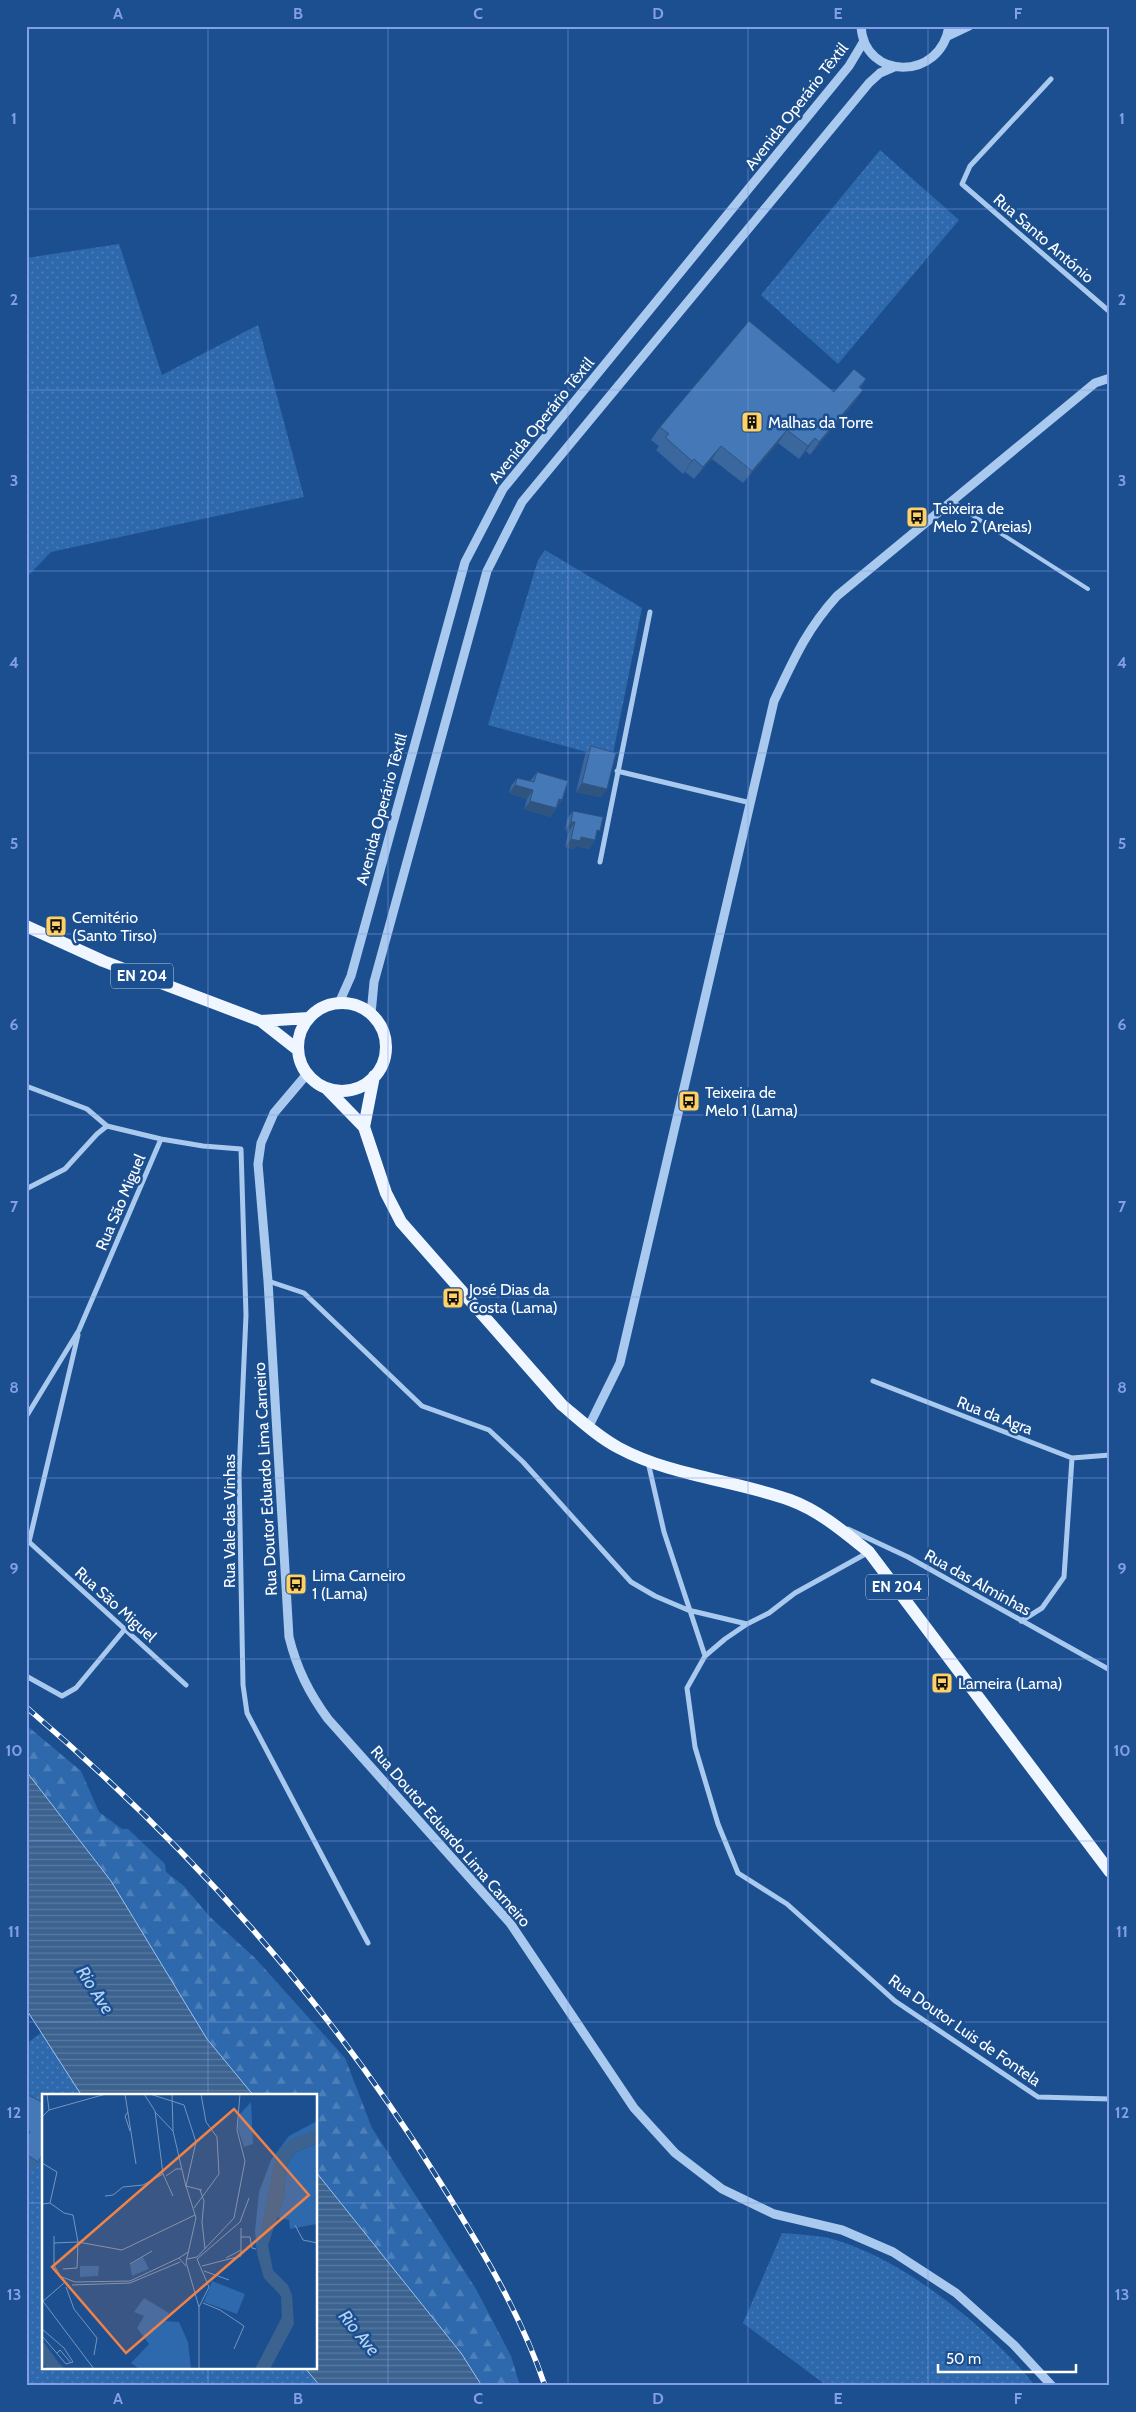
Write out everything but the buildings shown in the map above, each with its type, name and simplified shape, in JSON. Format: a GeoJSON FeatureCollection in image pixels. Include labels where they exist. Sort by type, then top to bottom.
{"type":"FeatureCollection","features":[{"type":"Feature","properties":{"kind":"main road","name":"EN 204"},"geometry":{"type":"LineString","coordinates":[[26,926],[103,961],[261,1020],[298,1050]]}},
{"type":"Feature","properties":{"kind":"main road"},"geometry":{"type":"LineString","coordinates":[[339,1003],[362,1008],[371,1014]]}},
{"type":"Feature","properties":{"kind":"main road","name":"EN 204"},"geometry":{"type":"LineString","coordinates":[[261,1020],[309,1018],[318,1010],[339,1003]]}},
{"type":"Feature","properties":{"kind":"main road","name":"EN 204"},"geometry":{"type":"LineString","coordinates":[[364,1127],[374,1076],[382,1065],[385,1052],[384,1038],[380,1025],[371,1014]]}},
{"type":"Feature","properties":{"kind":"main road"},"geometry":{"type":"LineString","coordinates":[[307,1074],[300,1062],[298,1050],[302,1028],[309,1018]]}},
{"type":"Feature","properties":{"kind":"main road","name":"EN 204"},"geometry":{"type":"LineString","coordinates":[[307,1074],[316,1083],[327,1089],[364,1127],[386,1193],[401,1222],[562,1405],[588,1428],[619,1448],[648,1461],[791,1500],[832,1521],[869,1552],[1110,1872]]}},
{"type":"Feature","properties":{"kind":"main road"},"geometry":{"type":"LineString","coordinates":[[327,1089],[353,1090],[374,1076]]}},
{"type":"Feature","properties":{"kind":"street"},"geometry":{"type":"LineString","coordinates":[[862,26],[864,41],[876,57],[894,67],[907,68],[921,65],[933,58],[942,48],[948,36],[949,26]]}},
{"type":"Feature","properties":{"kind":"street"},"geometry":{"type":"LineString","coordinates":[[948,36],[969,26]]}},
{"type":"Feature","properties":{"kind":"street","name":"Avenida Operário Têxtil"},"geometry":{"type":"LineString","coordinates":[[339,1003],[351,976],[465,562],[503,489],[849,66],[864,41]]}},
{"type":"Feature","properties":{"kind":"street"},"geometry":{"type":"LineString","coordinates":[[371,1014],[374,982],[487,571],[522,502],[869,83],[880,73],[894,67]]}},
{"type":"Feature","properties":{"kind":"street","name":"Rua Santo António"},"geometry":{"type":"LineString","coordinates":[[1051,79],[970,166],[962,184],[1110,312]]}},
{"type":"Feature","properties":{"kind":"street"},"geometry":{"type":"LineString","coordinates":[[588,1428],[620,1364],[752,803],[774,701],[801,643],[820,615],[837,596],[1095,383],[1110,378]]}},
{"type":"Feature","properties":{"kind":"street"},"geometry":{"type":"LineString","coordinates":[[600,862],[650,612]]}},
{"type":"Feature","properties":{"kind":"street"},"geometry":{"type":"LineString","coordinates":[[618,771],[752,803]]}},
{"type":"Feature","properties":{"kind":"street","name":"Rua Doutor Eduardo Lima Carneiro"},"geometry":{"type":"LineString","coordinates":[[307,1074],[274,1113],[261,1143],[258,1164],[268,1280],[289,1637],[297,1666],[311,1696],[328,1719],[510,1923],[634,2108],[675,2153],[722,2189],[774,2214],[842,2230],[893,2252],[956,2293],[1014,2344],[1052,2386]]}},
{"type":"Feature","properties":{"kind":"street"},"geometry":{"type":"LineString","coordinates":[[26,1086],[87,1109],[107,1126],[161,1139]]}},
{"type":"Feature","properties":{"kind":"street"},"geometry":{"type":"LineString","coordinates":[[26,1189],[65,1169],[107,1126]]}},
{"type":"Feature","properties":{"kind":"street","name":"Rua São Miguel"},"geometry":{"type":"LineString","coordinates":[[26,1417],[79,1330],[161,1139]]}},
{"type":"Feature","properties":{"kind":"street","name":"Rua Vale das Vinhas"},"geometry":{"type":"LineString","coordinates":[[161,1139],[203,1146],[241,1149],[246,1315],[239,1474],[244,1684],[247,1713],[368,1943]]}},
{"type":"Feature","properties":{"kind":"street"},"geometry":{"type":"LineString","coordinates":[[268,1280],[304,1293],[422,1406],[489,1430],[523,1462],[632,1582],[655,1596],[688,1610],[747,1624]]}},
{"type":"Feature","properties":{"kind":"street","name":"Rua São Miguel"},"geometry":{"type":"LineString","coordinates":[[79,1330],[28,1541],[186,1685]]}},
{"type":"Feature","properties":{"kind":"street","name":"Rua da Agra"},"geometry":{"type":"LineString","coordinates":[[873,1381],[1072,1458],[1110,1454]]}},
{"type":"Feature","properties":{"kind":"street"},"geometry":{"type":"LineString","coordinates":[[1021,1621],[1042,1608],[1064,1578],[1072,1458]]}},
{"type":"Feature","properties":{"kind":"street"},"geometry":{"type":"LineString","coordinates":[[648,1461],[664,1532],[688,1610],[705,1656],[747,1624],[770,1613],[795,1593],[869,1552]]}},
{"type":"Feature","properties":{"kind":"street","name":"Rua das Alminhas"},"geometry":{"type":"LineString","coordinates":[[832,1521],[908,1557],[1110,1670]]}},
{"type":"Feature","properties":{"kind":"street"},"geometry":{"type":"LineString","coordinates":[[26,1676],[62,1696],[76,1688],[125,1629]]}},
{"type":"Feature","properties":{"kind":"street","name":"Rua Doutor Luis de Fontela"},"geometry":{"type":"LineString","coordinates":[[705,1656],[687,1688],[695,1747],[718,1824],[738,1873],[787,1904],[895,2001],[1038,2097],[1110,2099]]}},
{"type":"Feature","properties":{"kind":"lane"},"geometry":{"type":"LineString","coordinates":[[953,500],[961,508],[1088,588]]}},
{"type":"Feature","properties":{"kind":"green space"},"geometry":{"type":"Polygon","coordinates":[[[880,150],[959,220],[838,364],[761,295],[880,150]]]}},
{"type":"Feature","properties":{"kind":"green space"},"geometry":{"type":"Polygon","coordinates":[[[119,244],[162,375],[258,325],[304,497],[51,552],[26,578],[26,258],[119,244]]]}},
{"type":"Feature","properties":{"kind":"green space"},"geometry":{"type":"Polygon","coordinates":[[[545,550],[642,608],[612,759],[488,725],[538,560],[545,550]]]}},
{"type":"Feature","properties":{"kind":"green space"},"geometry":{"type":"Polygon","coordinates":[[[26,1725],[81,1771],[99,1812],[122,1829],[128,1829],[165,1864],[166,1872],[184,1886],[210,1917],[255,1958],[345,2058],[372,2128],[476,2289],[511,2356],[520,2386],[482,2386],[461,2353],[318,2174],[318,2094],[252,2094],[207,2039],[111,1881],[26,1771],[26,1725]]]}},
{"type":"Feature","properties":{"kind":"green space"},"geometry":{"type":"Polygon","coordinates":[[[41,2033],[83,2094],[42,2094],[42,2370],[307,2370],[320,2386],[26,2386],[26,2044],[41,2033]]]}},
{"type":"Feature","properties":{"kind":"green space"},"geometry":{"type":"Polygon","coordinates":[[[782,2233],[824,2237],[852,2246],[881,2259],[911,2276],[940,2296],[993,2340],[1035,2386],[827,2386],[743,2323],[782,2233]]]}},
{"type":"Feature","properties":{"kind":"water","name":"Rio Ave"},"geometry":{"type":"Polygon","coordinates":[[[26,1771],[111,1881],[207,2039],[252,2094],[81,2094],[26,2009],[26,1771]]]}},
{"type":"Feature","properties":{"kind":"water","name":"Rio Ave"},"geometry":{"type":"Polygon","coordinates":[[[318,2174],[461,2353],[482,2386],[320,2386],[307,2370],[318,2370],[318,2174]]]}},
{"type":"Feature","properties":{"kind":"railway"},"geometry":{"type":"LineString","coordinates":[[26,1707],[86,1760],[199,1871],[252,1928],[350,2050],[396,2115],[470,2231],[512,2307],[545,2386]]}},
{"type":"Feature","properties":{"kind":"place","name":"Malhas da Torre"},"geometry":{"type":"Point","coordinates":[752,422]}},
{"type":"Feature","properties":{"kind":"place","name":"Teixeira de Melo 2 (Areias)"},"geometry":{"type":"Point","coordinates":[917,517]}},
{"type":"Feature","properties":{"kind":"place","name":"Cemitério (Santo Tirso)"},"geometry":{"type":"Point","coordinates":[56,926]}},
{"type":"Feature","properties":{"kind":"place","name":"Teixeira de Melo 1 (Lama)"},"geometry":{"type":"Point","coordinates":[689,1101]}},
{"type":"Feature","properties":{"kind":"place","name":"José Dias da Costa (Lama)"},"geometry":{"type":"Point","coordinates":[453,1298]}},
{"type":"Feature","properties":{"kind":"place","name":"Lima Carneiro 1 (Lama)"},"geometry":{"type":"Point","coordinates":[296,1584]}},
{"type":"Feature","properties":{"kind":"place","name":"Lameira (Lama)"},"geometry":{"type":"Point","coordinates":[942,1683]}}]}
